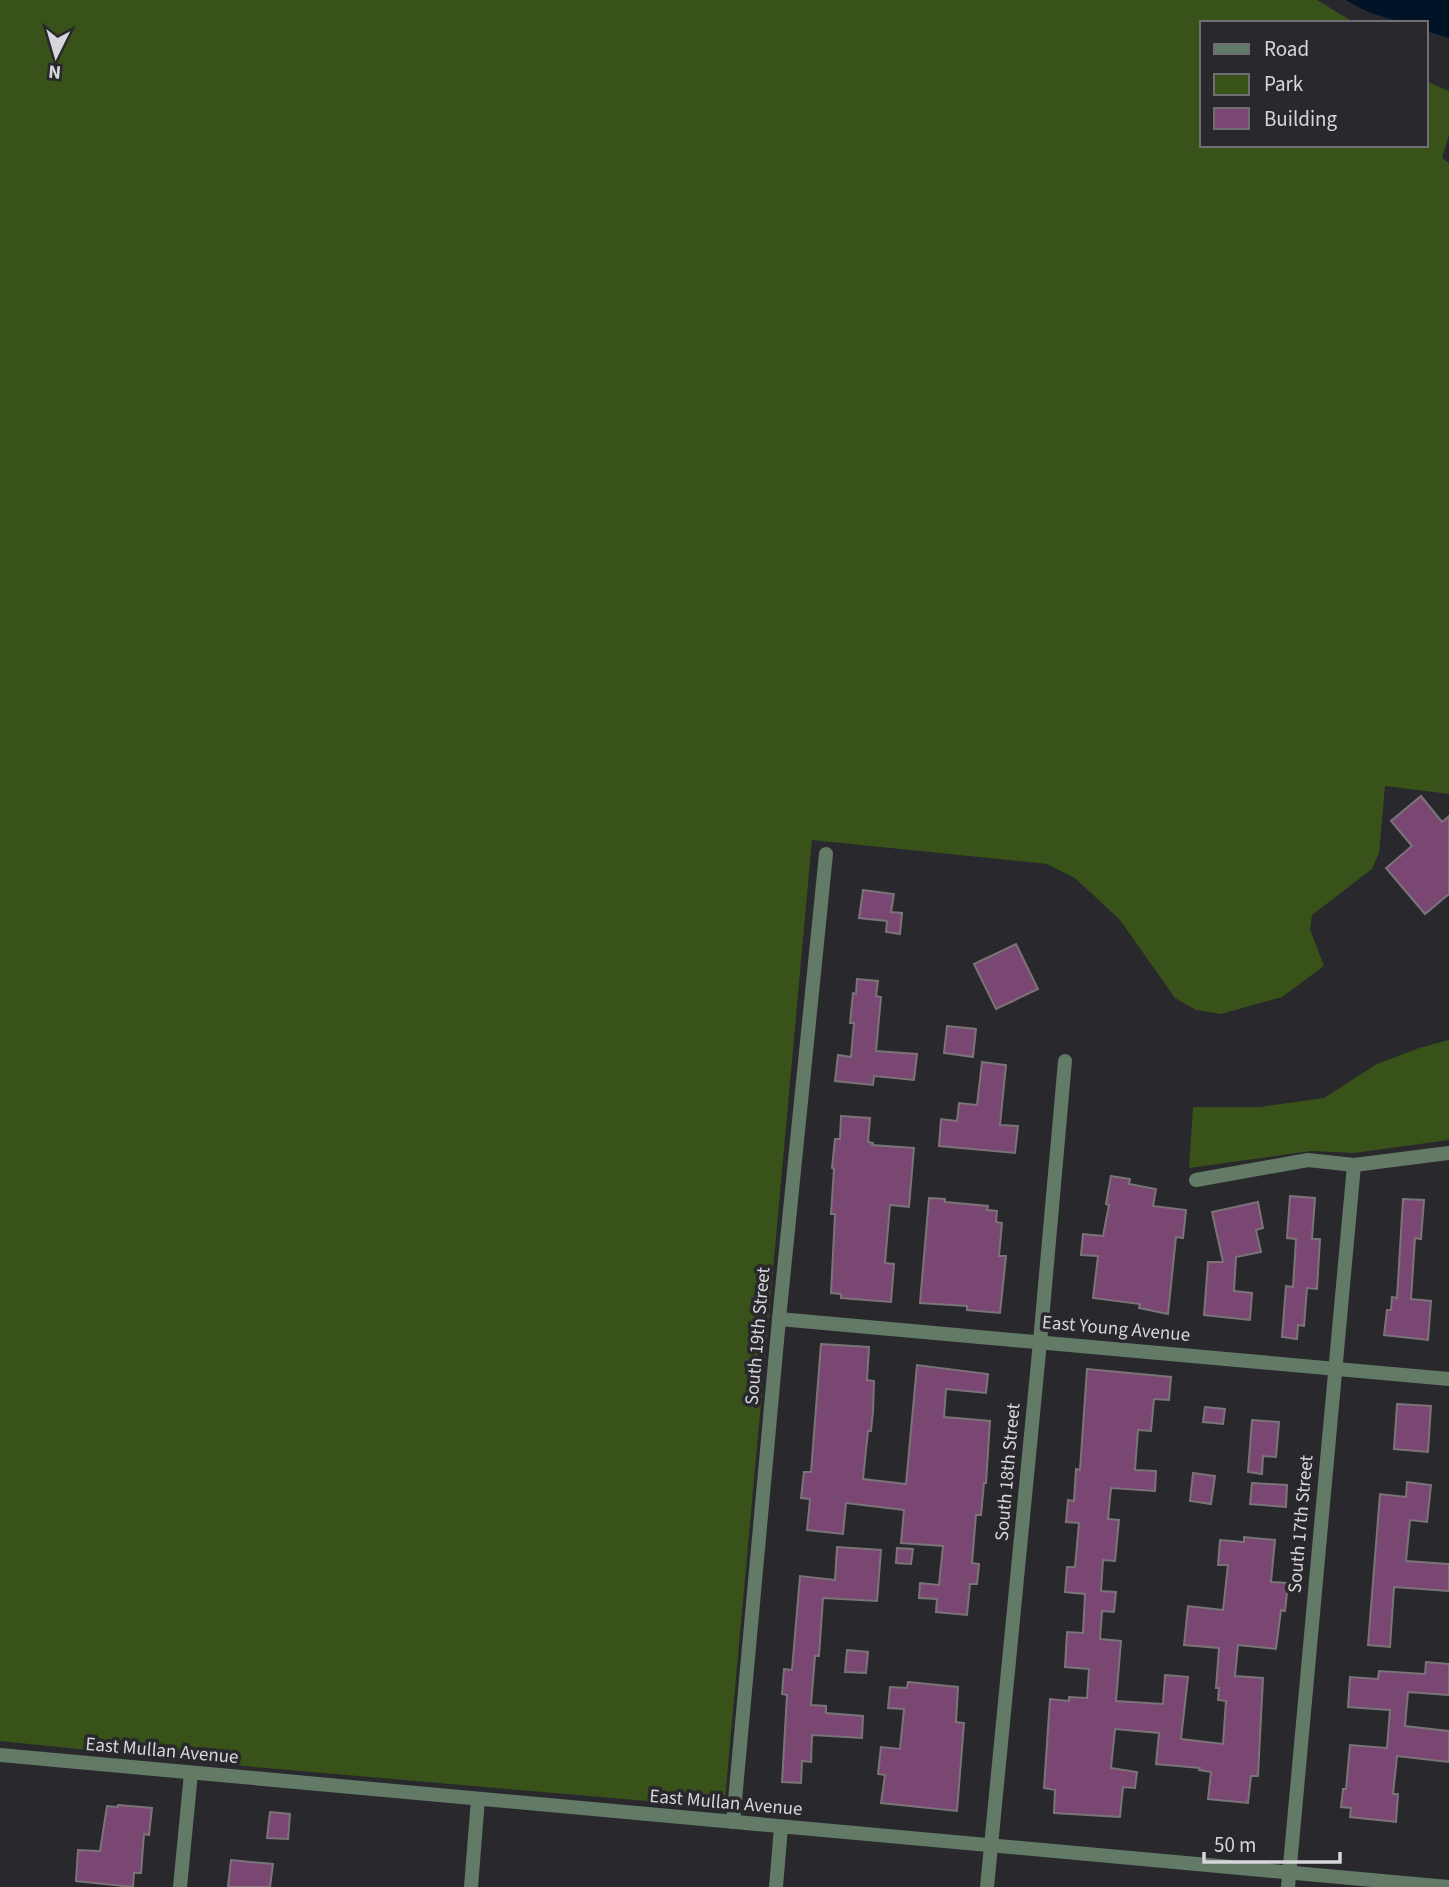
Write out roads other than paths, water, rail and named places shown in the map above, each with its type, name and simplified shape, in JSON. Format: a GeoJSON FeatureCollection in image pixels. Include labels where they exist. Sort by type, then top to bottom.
{"type":"FeatureCollection","features":[{"type":"Feature","properties":{"kind":"street","name":"South 19th Street"},"geometry":{"type":"LineString","coordinates":[[733,1822],[779,1319],[826,854]]}},
{"type":"Feature","properties":{"kind":"street","name":"South 18th Street"},"geometry":{"type":"LineString","coordinates":[[987,1887],[1065,1061]]}},
{"type":"Feature","properties":{"kind":"street"},"geometry":{"type":"LineString","coordinates":[[1196,1180],[1308,1160],[1354,1165],[1449,1153]]}},
{"type":"Feature","properties":{"kind":"street","name":"South 17th Street"},"geometry":{"type":"LineString","coordinates":[[1288,1880],[1354,1165]]}},
{"type":"Feature","properties":{"kind":"street","name":"East Young Avenue"},"geometry":{"type":"LineString","coordinates":[[779,1319],[1449,1379]]}},
{"type":"Feature","properties":{"kind":"street","name":"East Mullan Avenue"},"geometry":{"type":"LineString","coordinates":[[0,1755],[992,1846],[1288,1880],[1449,1887]]}},
{"type":"Feature","properties":{"kind":"street"},"geometry":{"type":"LineString","coordinates":[[180,1887],[191,1773]]}},
{"type":"Feature","properties":{"kind":"street"},"geometry":{"type":"LineString","coordinates":[[471,1887],[478,1799]]}},
{"type":"Feature","properties":{"kind":"street"},"geometry":{"type":"LineString","coordinates":[[776,1887],[781,1827]]}},
{"type":"Feature","properties":{"kind":"water"},"geometry":{"type":"Polygon","coordinates":[[[1346,0],[1449,0],[1449,38],[1428,32],[1428,21],[1400,21],[1365,10],[1346,0]]]}}]}
